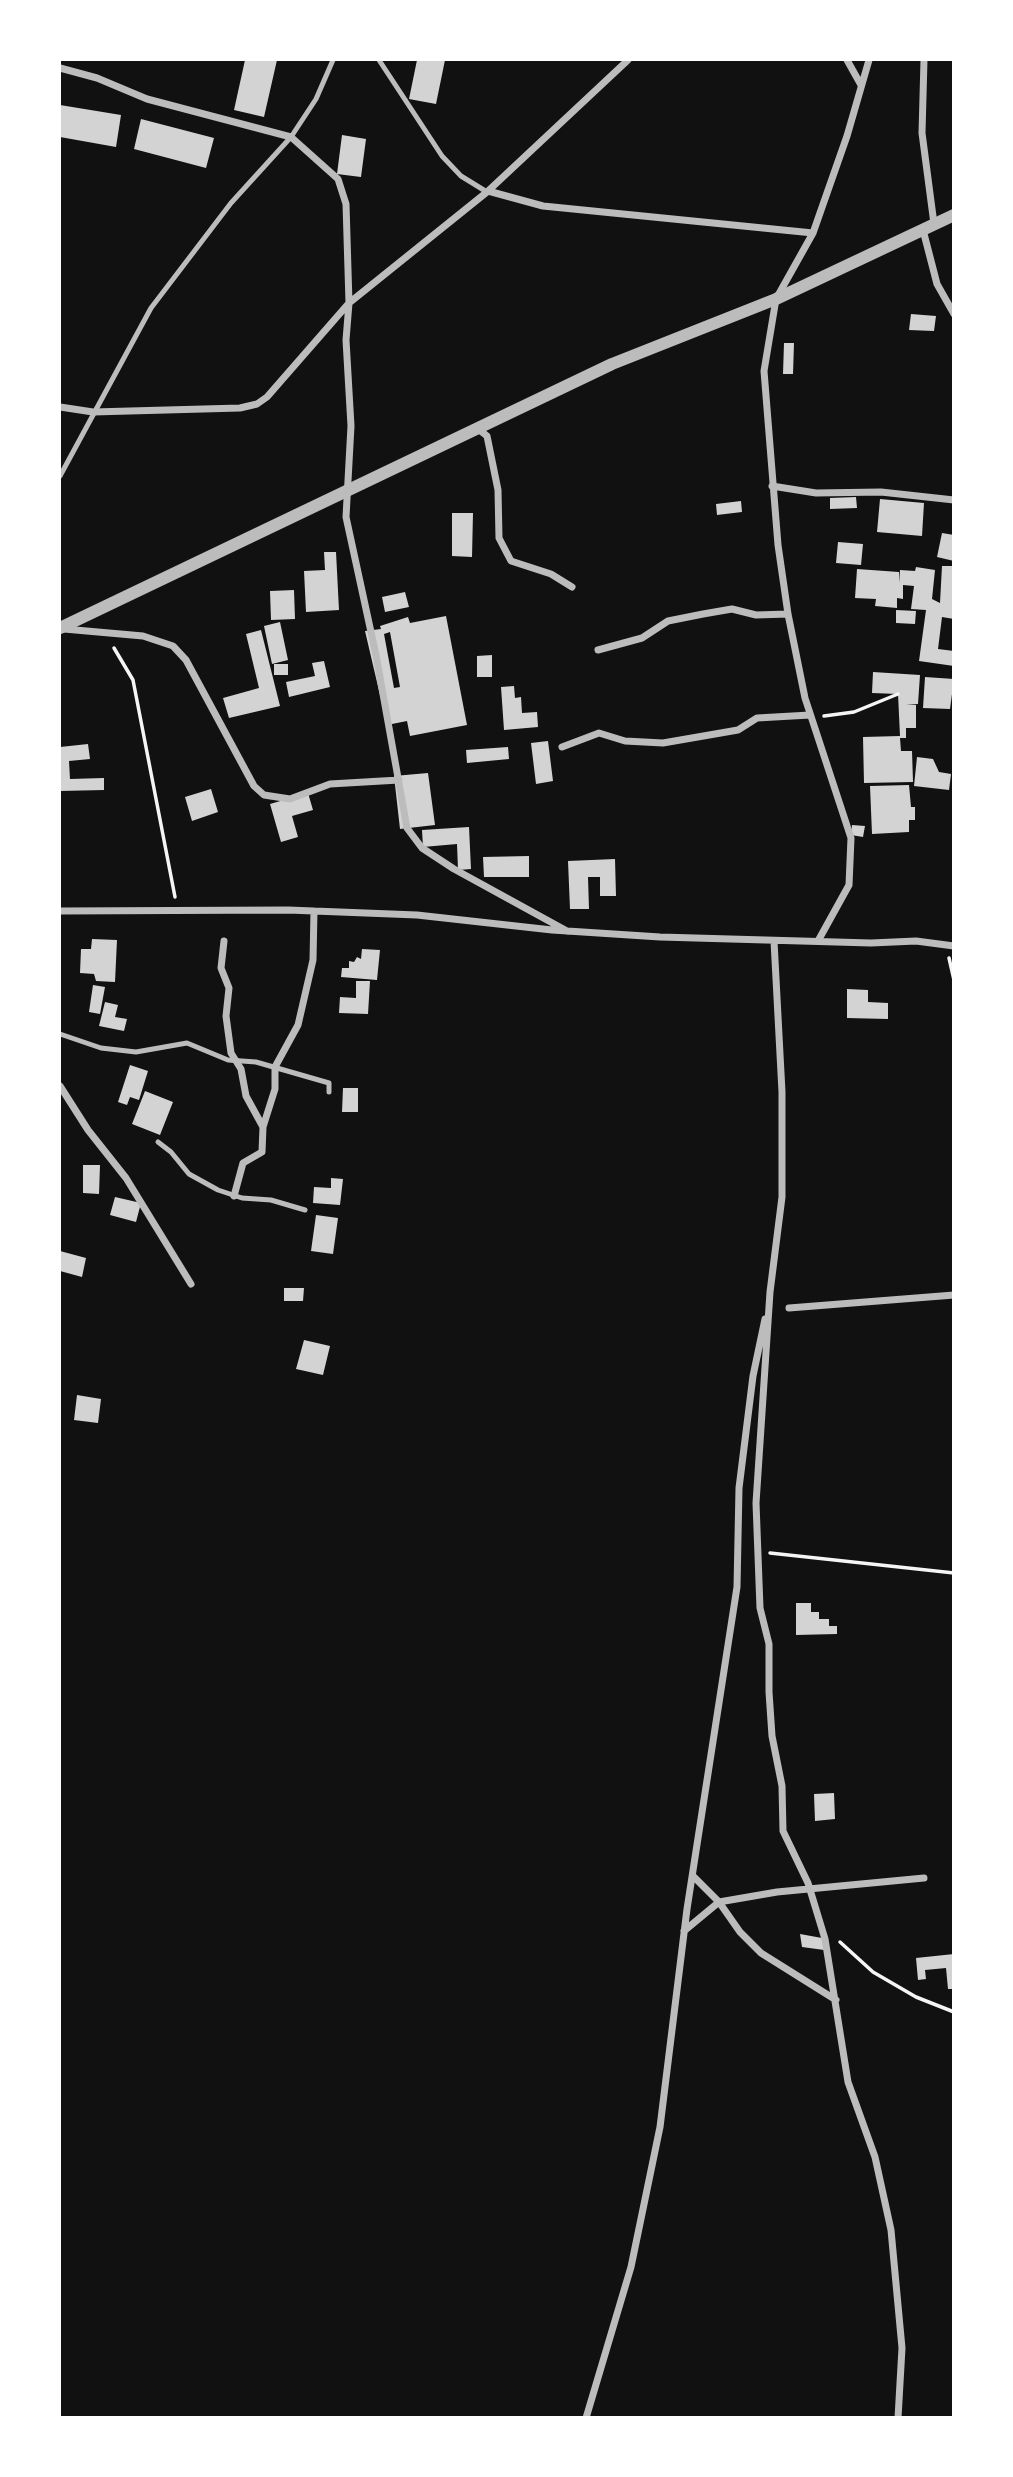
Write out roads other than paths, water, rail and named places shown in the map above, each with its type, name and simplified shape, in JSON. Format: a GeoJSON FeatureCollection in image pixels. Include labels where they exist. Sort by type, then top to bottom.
{"type":"FeatureCollection","features":[{"type":"Feature","properties":{"kind":"street"},"geometry":{"type":"LineString","coordinates":[[60,407],[93,412],[240,408],[257,404],[267,397],[349,303],[487,192],[628,60]]}},
{"type":"Feature","properties":{"kind":"street"},"geometry":{"type":"LineString","coordinates":[[847,60],[861,86]]}},
{"type":"Feature","properties":{"kind":"street"},"geometry":{"type":"LineString","coordinates":[[818,942],[849,885],[851,838],[811,716],[788,614],[772,486],[764,386],[776,299],[813,233],[847,136],[869,60]]}},
{"type":"Feature","properties":{"kind":"street"},"geometry":{"type":"LineString","coordinates":[[924,60],[922,133],[929,227],[937,284],[946,305],[954,314]]}},
{"type":"Feature","properties":{"kind":"street"},"geometry":{"type":"LineString","coordinates":[[60,68],[97,78],[147,99],[291,137],[330,170],[344,189],[349,303],[346,340],[351,426],[347,526],[376,655],[388,737],[407,828],[422,848],[567,931]]}},
{"type":"Feature","properties":{"kind":"street"},"geometry":{"type":"LineString","coordinates":[[487,192],[543,206],[813,233]]}},
{"type":"Feature","properties":{"kind":"street"},"geometry":{"type":"LineString","coordinates":[[60,628],[612,364],[776,299],[954,215]]}},
{"type":"Feature","properties":{"kind":"street"},"geometry":{"type":"LineString","coordinates":[[477,428],[487,436],[498,490],[499,538],[511,561],[551,574],[572,587]]}},
{"type":"Feature","properties":{"kind":"street"},"geometry":{"type":"LineString","coordinates":[[772,486],[816,493],[881,492],[954,499]]}},
{"type":"Feature","properties":{"kind":"street"},"geometry":{"type":"LineString","coordinates":[[598,650],[642,638],[668,621],[703,614],[732,609],[756,615],[788,614]]}},
{"type":"Feature","properties":{"kind":"street"},"geometry":{"type":"LineString","coordinates":[[60,628],[143,636],[173,646],[186,660],[254,786],[264,795],[290,799],[330,784],[399,780]]}},
{"type":"Feature","properties":{"kind":"street"},"geometry":{"type":"LineString","coordinates":[[562,747],[598,733],[625,741],[663,743],[738,730],[757,718],[811,716]]}},
{"type":"Feature","properties":{"kind":"street"},"geometry":{"type":"LineString","coordinates":[[60,911],[314,911],[416,915],[567,931],[774,941],[916,941],[950,946]]}},
{"type":"Feature","properties":{"kind":"street"},"geometry":{"type":"LineString","coordinates":[[234,1196],[243,1163],[262,1152],[263,1127],[275,1089],[275,1068],[298,1025],[313,960],[314,911]]}},
{"type":"Feature","properties":{"kind":"street"},"geometry":{"type":"LineString","coordinates":[[224,941],[221,968],[229,988],[226,1016],[231,1054],[242,1069],[246,1096],[263,1127]]}},
{"type":"Feature","properties":{"kind":"street"},"geometry":{"type":"LineString","coordinates":[[774,941],[782,1092],[782,1196],[770,1292],[756,1503],[761,1621],[769,1644],[772,1736],[782,1786],[783,1830],[810,1889],[822,1927],[848,2082],[875,2157],[891,2230],[902,2348],[898,2417]]}},
{"type":"Feature","properties":{"kind":"street"},"geometry":{"type":"LineString","coordinates":[[60,1086],[88,1129],[126,1178],[191,1284]]}},
{"type":"Feature","properties":{"kind":"street"},"geometry":{"type":"LineString","coordinates":[[586,2417],[631,2267],[660,2127],[684,1931],[737,1587],[739,1488],[754,1376],[770,1292]]}},
{"type":"Feature","properties":{"kind":"street"},"geometry":{"type":"LineString","coordinates":[[789,1308],[954,1295]]}},
{"type":"Feature","properties":{"kind":"street"},"geometry":{"type":"LineString","coordinates":[[693,1875],[761,1953],[836,2000]]}},
{"type":"Feature","properties":{"kind":"street"},"geometry":{"type":"LineString","coordinates":[[684,1931],[719,1902],[810,1889],[924,1878]]}},
{"type":"Feature","properties":{"kind":"lane"},"geometry":{"type":"LineString","coordinates":[[60,476],[151,308],[231,203],[291,137],[316,99],[333,60]]}},
{"type":"Feature","properties":{"kind":"lane"},"geometry":{"type":"LineString","coordinates":[[379,60],[442,156],[461,176],[487,192]]}},
{"type":"Feature","properties":{"kind":"lane"},"geometry":{"type":"LineString","coordinates":[[60,1034],[101,1048],[136,1052],[187,1043],[236,1061],[275,1068],[329,1083],[329,1092]]}},
{"type":"Feature","properties":{"kind":"lane"},"geometry":{"type":"LineString","coordinates":[[158,1142],[171,1152],[189,1174],[234,1196],[271,1200],[305,1210]]}}]}
